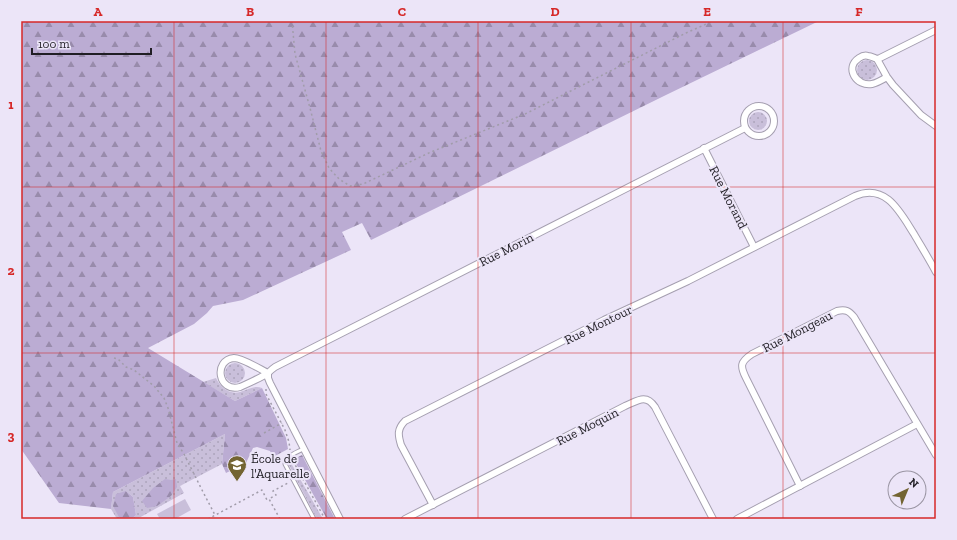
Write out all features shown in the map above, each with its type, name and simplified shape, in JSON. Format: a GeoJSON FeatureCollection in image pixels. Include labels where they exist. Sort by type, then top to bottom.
{"type":"FeatureCollection","features":[{"type":"Feature","properties":{"kind":"street"},"geometry":{"type":"LineString","coordinates":[[877,59],[936,30]]}},
{"type":"Feature","properties":{"kind":"street"},"geometry":{"type":"LineString","coordinates":[[887,77],[870,84],[860,82],[853,75],[852,66],[854,62],[861,57],[869,56],[877,59],[893,85],[921,115],[936,126]]}},
{"type":"Feature","properties":{"kind":"street"},"geometry":{"type":"LineString","coordinates":[[761,105],[766,107],[773,114],[774,124],[772,129],[763,136],[752,135],[745,128],[743,118],[752,107],[761,105]]}},
{"type":"Feature","properties":{"kind":"street","name":"Rue Morin"},"geometry":{"type":"LineString","coordinates":[[268,373],[236,358],[229,359],[224,362],[220,370],[223,382],[233,388],[240,387],[268,373],[274,367],[745,128]]}},
{"type":"Feature","properties":{"kind":"street","name":"Rue Morand"},"geometry":{"type":"LineString","coordinates":[[704,148],[754,247]]}},
{"type":"Feature","properties":{"kind":"street","name":"Rue Montour"},"geometry":{"type":"LineString","coordinates":[[433,505],[399,437],[398,431],[400,426],[405,421],[604,320],[666,292],[855,196],[866,193],[878,194],[889,200],[898,208],[936,272]]}},
{"type":"Feature","properties":{"kind":"street","name":"Rue Mongeau"},"geometry":{"type":"LineString","coordinates":[[800,486],[743,373],[743,360],[837,311],[847,311],[854,317],[936,455]]}},
{"type":"Feature","properties":{"kind":"street"},"geometry":{"type":"LineString","coordinates":[[268,373],[268,380],[340,519]]}},
{"type":"Feature","properties":{"kind":"street","name":"Rue Moquin"},"geometry":{"type":"LineString","coordinates":[[405,519],[625,406],[642,399],[650,400],[655,407],[712,519]]}},
{"type":"Feature","properties":{"kind":"street"},"geometry":{"type":"LineString","coordinates":[[737,519],[917,424]]}},
{"type":"Feature","properties":{"kind":"lane"},"geometry":{"type":"LineString","coordinates":[[303,450],[289,457],[286,460],[286,464],[314,519]]}},
{"type":"Feature","properties":{"kind":"path"},"geometry":{"type":"LineString","coordinates":[[292,21],[295,54],[321,151],[328,168],[350,186],[363,184],[431,152],[525,114],[686,33],[713,21]]}},
{"type":"Feature","properties":{"kind":"path"},"geometry":{"type":"LineString","coordinates":[[114,358],[126,367],[134,370],[154,386],[164,398],[177,443],[215,515]]}},
{"type":"Feature","properties":{"kind":"path"},"geometry":{"type":"LineString","coordinates":[[266,389],[266,394],[288,436],[290,451]]}},
{"type":"Feature","properties":{"kind":"path"},"geometry":{"type":"LineString","coordinates":[[264,433],[282,423]]}},
{"type":"Feature","properties":{"kind":"path"},"geometry":{"type":"LineString","coordinates":[[292,459],[325,519]]}},
{"type":"Feature","properties":{"kind":"path"},"geometry":{"type":"LineString","coordinates":[[270,499],[276,495],[274,491],[289,483]]}},
{"type":"Feature","properties":{"kind":"path"},"geometry":{"type":"LineString","coordinates":[[208,519],[262,490],[268,500],[270,499],[280,519]]}},
{"type":"Feature","properties":{"kind":"shaded area"},"geometry":{"type":"Polygon","coordinates":[[[867,60],[874,63],[877,70],[874,77],[867,80],[860,77],[857,70],[860,63],[867,60]]]}},
{"type":"Feature","properties":{"kind":"shaded area"},"geometry":{"type":"Polygon","coordinates":[[[754,112],[762,112],[767,117],[765,128],[762,130],[754,130],[749,125],[749,117],[754,112]]]}},
{"type":"Feature","properties":{"kind":"shaded area"},"geometry":{"type":"Polygon","coordinates":[[[235,363],[242,366],[245,373],[242,380],[235,383],[228,380],[225,373],[228,366],[235,363]]]}},
{"type":"Feature","properties":{"kind":"shaded area"},"geometry":{"type":"Polygon","coordinates":[[[216,378],[225,390],[236,393],[254,387],[262,388],[235,401],[203,382],[216,378]]]}},
{"type":"Feature","properties":{"kind":"shaded area"},"geometry":{"type":"Polygon","coordinates":[[[225,434],[222,464],[180,486],[184,493],[137,519],[132,519],[136,515],[133,497],[126,491],[120,519],[117,519],[111,509],[113,492],[225,434]]]}},
{"type":"Feature","properties":{"kind":"shaded area"},"geometry":{"type":"Polygon","coordinates":[[[290,462],[323,519],[317,519],[289,465],[290,462]]]}},
{"type":"Feature","properties":{"kind":"shaded area"},"geometry":{"type":"Polygon","coordinates":[[[185,499],[191,510],[175,519],[160,519],[157,514],[185,499]]]}},
{"type":"Feature","properties":{"kind":"green space"},"geometry":{"type":"Polygon","coordinates":[[[21,21],[819,21],[371,240],[362,223],[342,232],[351,250],[243,300],[213,306],[194,324],[148,348],[235,401],[262,388],[286,438],[288,449],[273,457],[270,451],[257,447],[253,448],[246,463],[226,473],[222,464],[225,434],[113,492],[111,509],[59,503],[21,449],[21,21]]]}},
{"type":"Feature","properties":{"kind":"green space"},"geometry":{"type":"Polygon","coordinates":[[[302,455],[335,519],[327,519],[295,462],[294,459],[302,455]]]}},
{"type":"Feature","properties":{"kind":"green space"},"geometry":{"type":"Polygon","coordinates":[[[165,479],[176,479],[177,487],[171,496],[157,506],[147,508],[142,501],[153,488],[165,479]]]}},
{"type":"Feature","properties":{"kind":"green space"},"geometry":{"type":"Polygon","coordinates":[[[126,491],[133,497],[136,515],[132,519],[120,519],[113,506],[116,494],[126,491]]]}},
{"type":"Feature","properties":{"kind":"place","name":"École de l'Aquarelle"},"geometry":{"type":"Point","coordinates":[237,482]}}]}
